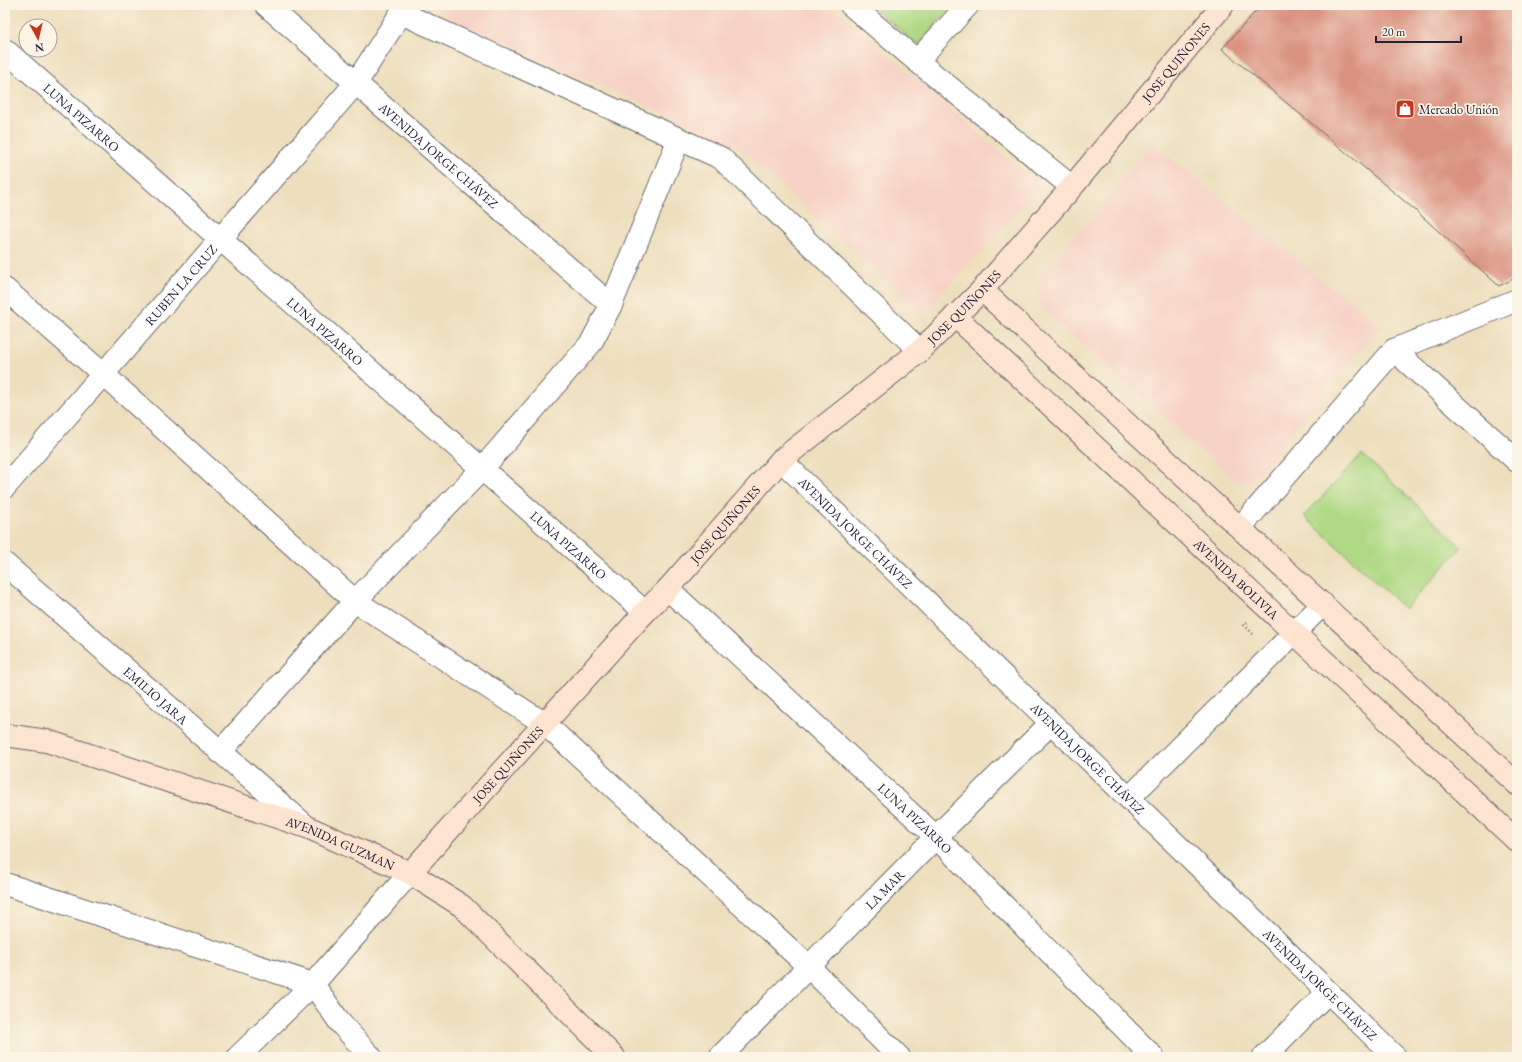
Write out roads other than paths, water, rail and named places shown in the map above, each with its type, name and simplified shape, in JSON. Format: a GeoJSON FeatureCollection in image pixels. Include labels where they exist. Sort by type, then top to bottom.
{"type":"FeatureCollection","features":[{"type":"Feature","properties":{"kind":"street","name":"AVENIDA JORGE CHÁVEZ"},"geometry":{"type":"LineString","coordinates":[[266,5],[611,305]]}},
{"type":"Feature","properties":{"kind":"street"},"geometry":{"type":"LineString","coordinates":[[851,5],[917,61],[1072,187]]}},
{"type":"Feature","properties":{"kind":"street"},"geometry":{"type":"LineString","coordinates":[[917,61],[968,5]]}},
{"type":"Feature","properties":{"kind":"street","name":"JOSE QUIÑONES"},"geometry":{"type":"LineString","coordinates":[[238,1057],[313,984],[410,873],[645,612],[668,589],[781,460],[920,351],[982,290],[1072,187],[1223,5]]}},
{"type":"Feature","properties":{"kind":"street","name":"RUBEN LA CRUZ"},"geometry":{"type":"LineString","coordinates":[[5,487],[356,83],[403,9]]}},
{"type":"Feature","properties":{"kind":"street"},"geometry":{"type":"LineString","coordinates":[[403,9],[721,158],[920,351]]}},
{"type":"Feature","properties":{"kind":"street","name":"LUNA PIZARRO"},"geometry":{"type":"LineString","coordinates":[[5,50],[645,612]]}},
{"type":"Feature","properties":{"kind":"street"},"geometry":{"type":"LineString","coordinates":[[220,752],[355,601],[482,469],[590,343],[611,305],[679,139]]}},
{"type":"Feature","properties":{"kind":"street"},"geometry":{"type":"LineString","coordinates":[[5,289],[104,374],[355,601],[545,724],[808,967],[899,1057]]}},
{"type":"Feature","properties":{"kind":"street"},"geometry":{"type":"LineString","coordinates":[[982,290],[1517,784]]}},
{"type":"Feature","properties":{"kind":"street"},"geometry":{"type":"LineString","coordinates":[[1240,528],[1394,350],[1517,300]]}},
{"type":"Feature","properties":{"kind":"street","name":"AVENIDA BOLIVIA"},"geometry":{"type":"LineString","coordinates":[[955,316],[1517,841]]}},
{"type":"Feature","properties":{"kind":"street"},"geometry":{"type":"LineString","coordinates":[[1394,350],[1517,461]]}},
{"type":"Feature","properties":{"kind":"street","name":"AVENIDA JORGE CHÁVEZ"},"geometry":{"type":"LineString","coordinates":[[781,460],[1395,1057]]}},
{"type":"Feature","properties":{"kind":"street","name":"EMILIO JARA"},"geometry":{"type":"LineString","coordinates":[[5,564],[307,827]]}},
{"type":"Feature","properties":{"kind":"street","name":"LUNA PIZARRO"},"geometry":{"type":"LineString","coordinates":[[668,589],[936,837],[1153,1057]]}},
{"type":"Feature","properties":{"kind":"street"},"geometry":{"type":"LineString","coordinates":[[1129,798],[1323,604]]}},
{"type":"Feature","properties":{"kind":"street","name":"LA MAR"},"geometry":{"type":"LineString","coordinates":[[720,1057],[936,837],[1051,723]]}},
{"type":"Feature","properties":{"kind":"street","name":"AVENIDA GUZMAN"},"geometry":{"type":"LineString","coordinates":[[5,735],[47,741],[307,827],[410,873],[462,906],[614,1057]]}},
{"type":"Feature","properties":{"kind":"street"},"geometry":{"type":"LineString","coordinates":[[5,884],[313,984],[341,1024],[371,1057]]}},
{"type":"Feature","properties":{"kind":"street"},"geometry":{"type":"LineString","coordinates":[[1264,1057],[1328,992]]}},
{"type":"Feature","properties":{"kind":"place","name":"Mercado Unión"},"geometry":{"type":"Point","coordinates":[1405,109]}}]}
